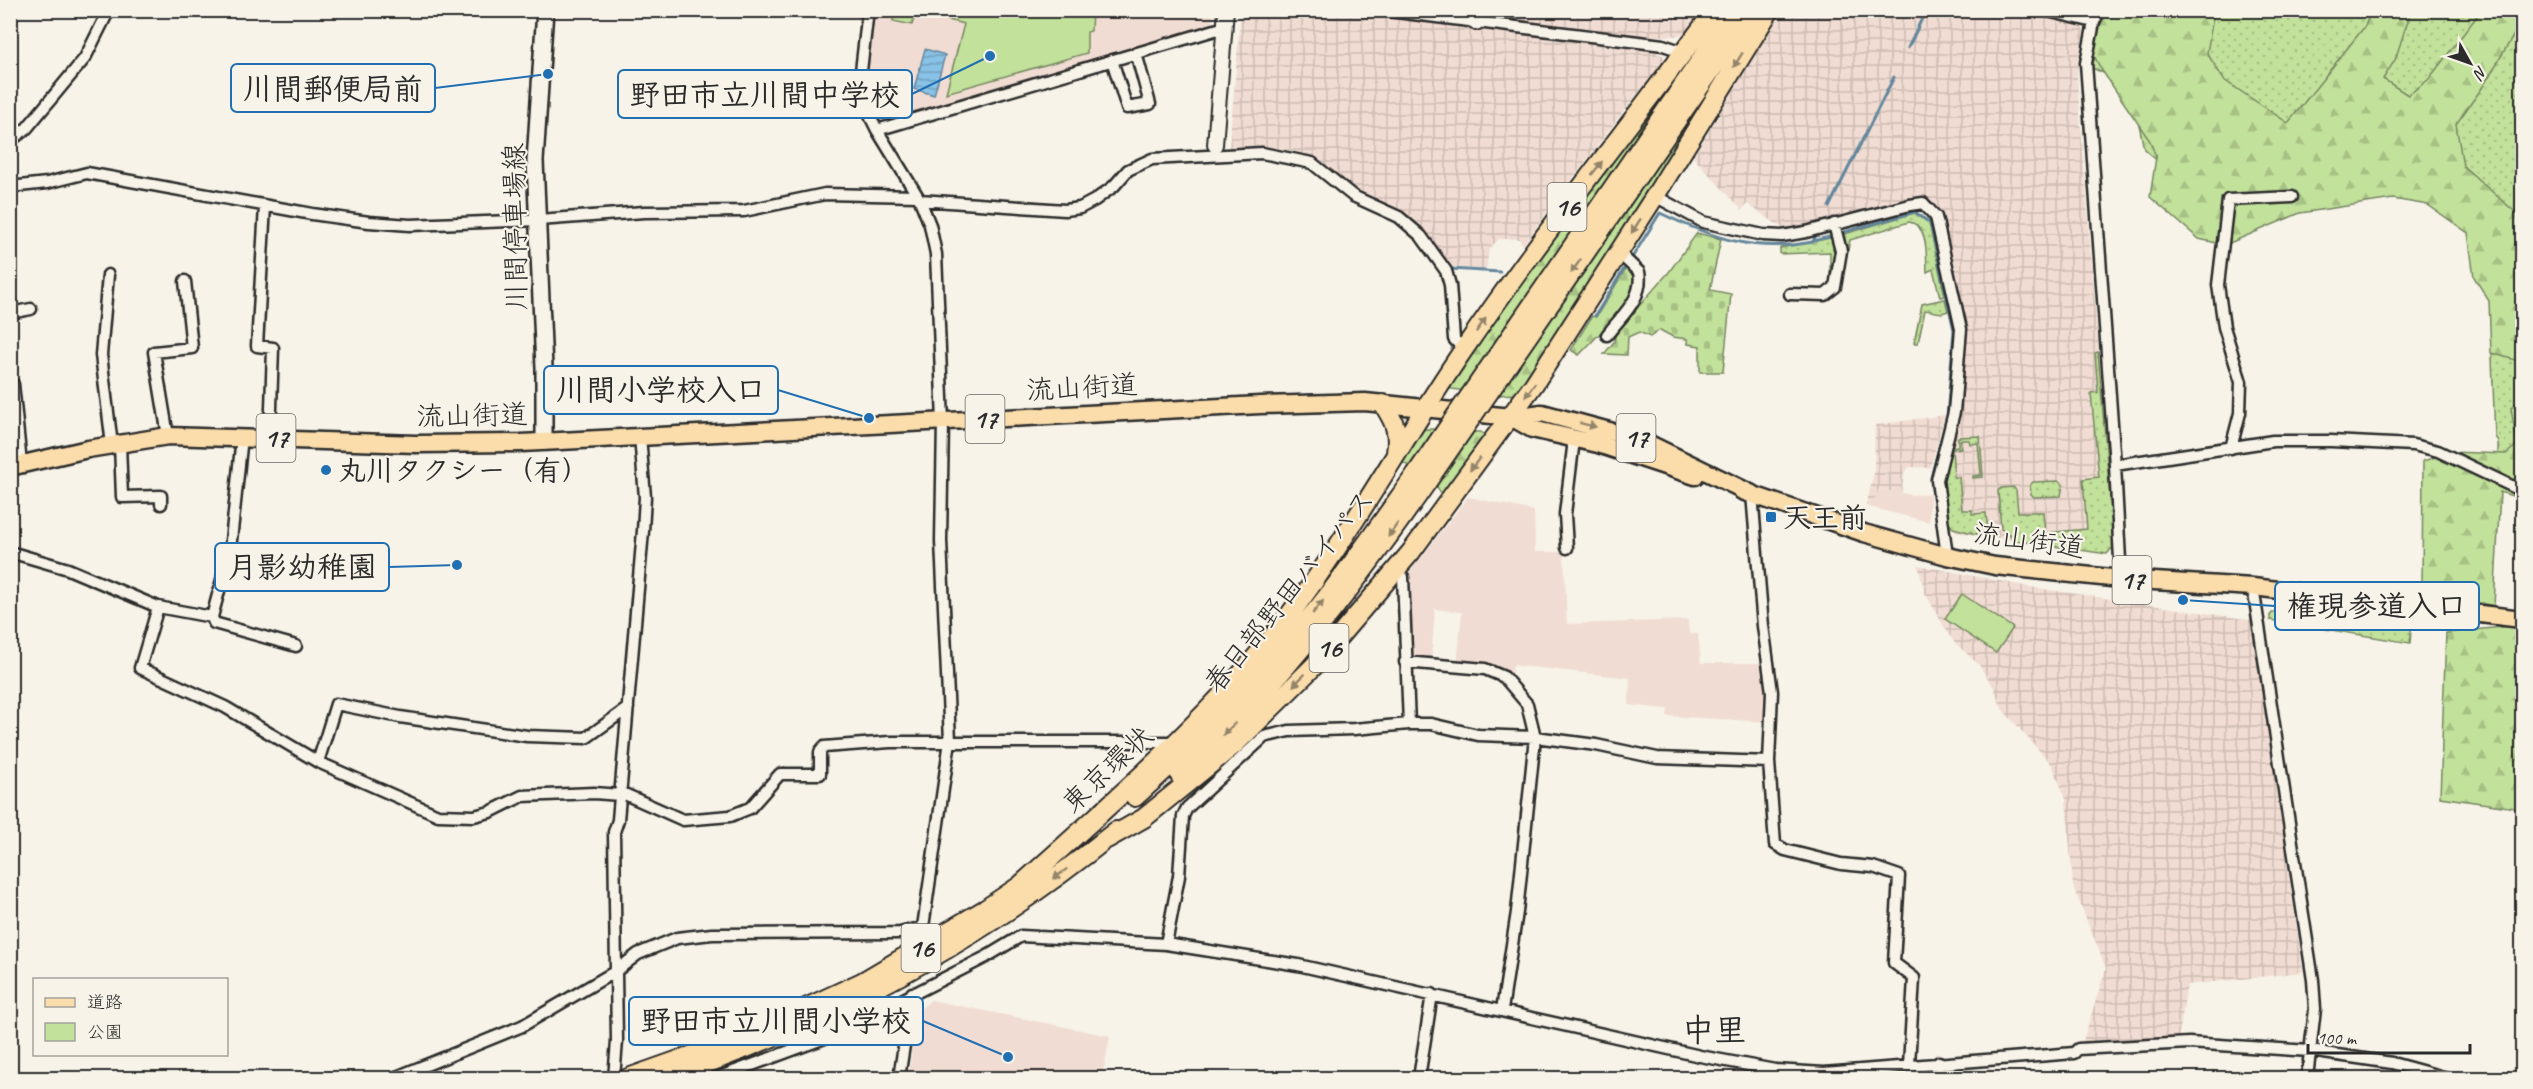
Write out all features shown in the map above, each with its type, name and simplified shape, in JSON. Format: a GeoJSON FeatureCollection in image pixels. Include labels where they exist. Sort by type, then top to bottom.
{"type":"FeatureCollection","features":[{"type":"Feature","properties":{"kind":"highway","name":"16"},"geometry":{"type":"LineString","coordinates":[[1395,455],[1464,350],[1560,215],[1715,10]]}},
{"type":"Feature","properties":{"kind":"highway","name":"春日部野田バイパス"},"geometry":{"type":"LineString","coordinates":[[1675,110],[1735,10]]}},
{"type":"Feature","properties":{"kind":"highway","name":"春日部野田バイパス"},"geometry":{"type":"LineString","coordinates":[[666,1078],[736,1054],[807,1023],[902,975],[995,919],[1054,879],[1107,839],[1189,768],[1260,698],[1336,608],[1421,478],[1675,110],[1752,10]]}},
{"type":"Feature","properties":{"kind":"highway","name":"16"},"geometry":{"type":"LineString","coordinates":[[1107,839],[1144,818],[1234,745],[1312,667],[1396,571],[1511,417],[1619,253],[1770,10]]}},
{"type":"Feature","properties":{"kind":"highway"},"geometry":{"type":"LineString","coordinates":[[1383,404],[1397,426],[1395,455]]}},
{"type":"Feature","properties":{"kind":"highway","name":"東京環状"},"geometry":{"type":"LineString","coordinates":[[1013,892],[1121,794],[1235,681],[1298,603],[1395,455]]}},
{"type":"Feature","properties":{"kind":"highway","name":"春日部野田バイパス"},"geometry":{"type":"LineString","coordinates":[[628,1078],[741,1038],[800,1012],[902,960],[1013,892],[1068,852],[1137,796],[1219,719],[1318,608],[1421,478]]}},
{"type":"Feature","properties":{"kind":"main road","name":"川間停車場線"},"geometry":{"type":"LineString","coordinates":[[544,442],[539,220],[535,161],[545,10]]}},
{"type":"Feature","properties":{"kind":"main road","name":"流山街道"},"geometry":{"type":"LineString","coordinates":[[16,465],[116,444],[168,436],[457,444],[544,442],[1333,402],[1383,404],[1511,417],[1542,413],[1626,435],[1752,494]]}},
{"type":"Feature","properties":{"kind":"main road","name":"流山街道"},"geometry":{"type":"LineString","coordinates":[[1511,417],[1532,429],[1572,437],[1752,494],[1864,533],[1947,556],[2043,572],[2253,587],[2523,619]]}},
{"type":"Feature","properties":{"kind":"street"},"geometry":{"type":"LineString","coordinates":[[10,141],[27,128],[84,58],[109,10]]}},
{"type":"Feature","properties":{"kind":"street"},"geometry":{"type":"LineString","coordinates":[[394,1078],[522,1026],[616,971],[638,954],[677,938],[711,934],[900,933],[923,927],[950,741],[941,542],[944,422],[936,254],[930,225],[919,198],[877,130],[860,90],[868,10]]}},
{"type":"Feature","properties":{"kind":"street"},"geometry":{"type":"LineString","coordinates":[[1215,145],[1226,10]]}},
{"type":"Feature","properties":{"kind":"street"},"geometry":{"type":"LineString","coordinates":[[1380,10],[1478,16],[1663,45],[1684,52]]}},
{"type":"Feature","properties":{"kind":"street"},"geometry":{"type":"LineString","coordinates":[[2043,10],[2094,22]]}},
{"type":"Feature","properties":{"kind":"street"},"geometry":{"type":"LineString","coordinates":[[2100,10],[2094,22],[2086,63],[2121,579]]}},
{"type":"Feature","properties":{"kind":"street"},"geometry":{"type":"LineString","coordinates":[[877,130],[1225,27]]}},
{"type":"Feature","properties":{"kind":"street"},"geometry":{"type":"LineString","coordinates":[[1112,60],[1127,108],[1150,104],[1136,53]]}},
{"type":"Feature","properties":{"kind":"street"},"geometry":{"type":"LineString","coordinates":[[10,187],[55,181],[87,173],[266,206],[369,222],[410,225],[539,220],[644,212],[744,211],[825,194],[919,198],[1065,210],[1080,208],[1095,200],[1114,186],[1128,171],[1152,159],[1263,153],[1312,163],[1353,196],[1399,218],[1421,236],[1446,271],[1450,285],[1454,339],[1464,350]]}},
{"type":"Feature","properties":{"kind":"street"},"geometry":{"type":"LineString","coordinates":[[1655,196],[1703,222],[1763,236],[1782,236],[1923,203],[1936,217],[1961,329],[1954,412],[1937,480],[1947,556]]}},
{"type":"Feature","properties":{"kind":"street"},"geometry":{"type":"LineString","coordinates":[[2231,448],[2240,413],[2241,381],[2224,327],[2218,285],[2228,200],[2292,197]]}},
{"type":"Feature","properties":{"kind":"street"},"geometry":{"type":"LineString","coordinates":[[266,206],[257,346],[273,348],[270,438]]}},
{"type":"Feature","properties":{"kind":"street"},"geometry":{"type":"LineString","coordinates":[[1791,294],[1825,295],[1836,287],[1841,251],[1834,224]]}},
{"type":"Feature","properties":{"kind":"street"},"geometry":{"type":"LineString","coordinates":[[1607,335],[1636,298],[1640,289],[1639,272],[1619,253]]}},
{"type":"Feature","properties":{"kind":"street"},"geometry":{"type":"LineString","coordinates":[[108,275],[101,355],[116,444],[122,497],[160,496],[161,504]]}},
{"type":"Feature","properties":{"kind":"street"},"geometry":{"type":"LineString","coordinates":[[168,436],[154,352],[192,348],[185,281]]}},
{"type":"Feature","properties":{"kind":"street"},"geometry":{"type":"LineString","coordinates":[[10,313],[31,309]]}},
{"type":"Feature","properties":{"kind":"street"},"geometry":{"type":"LineString","coordinates":[[13,384],[16,465]]}},
{"type":"Feature","properties":{"kind":"street"},"geometry":{"type":"LineString","coordinates":[[614,1078],[617,1041],[614,832],[628,708],[644,508],[640,436]]}},
{"type":"Feature","properties":{"kind":"street"},"geometry":{"type":"LineString","coordinates":[[242,437],[230,550],[212,616],[214,623],[296,646]]}},
{"type":"Feature","properties":{"kind":"street"},"geometry":{"type":"LineString","coordinates":[[1567,548],[1565,514],[1573,448],[1572,437]]}},
{"type":"Feature","properties":{"kind":"street"},"geometry":{"type":"LineString","coordinates":[[2115,465],[2274,441],[2413,445],[2438,451],[2523,491]]}},
{"type":"Feature","properties":{"kind":"street"},"geometry":{"type":"LineString","coordinates":[[1752,494],[1763,626],[1772,692],[1768,762],[1776,844],[1785,850],[1807,856],[1841,864],[1873,867],[1899,876],[1894,963],[1914,978],[1909,1065]]}},
{"type":"Feature","properties":{"kind":"street"},"geometry":{"type":"LineString","coordinates":[[10,552],[68,569],[158,607],[212,616]]}},
{"type":"Feature","properties":{"kind":"street"},"geometry":{"type":"LineString","coordinates":[[1396,571],[1403,577],[1409,724]]}},
{"type":"Feature","properties":{"kind":"street"},"geometry":{"type":"LineString","coordinates":[[2253,587],[2313,980],[2315,1009],[2307,1078]]}},
{"type":"Feature","properties":{"kind":"street"},"geometry":{"type":"LineString","coordinates":[[158,607],[140,669],[225,707],[318,762],[438,815],[474,816],[490,812],[522,796],[620,793],[683,820],[730,816],[750,808],[780,774],[820,774],[820,752],[824,747],[890,742],[950,741],[1174,742]]}},
{"type":"Feature","properties":{"kind":"street"},"geometry":{"type":"LineString","coordinates":[[1406,662],[1485,669],[1504,677],[1527,704],[1534,737],[1517,912],[1502,1010]]}},
{"type":"Feature","properties":{"kind":"street"},"geometry":{"type":"LineString","coordinates":[[318,762],[336,704],[400,717],[527,736],[586,738],[628,708]]}},
{"type":"Feature","properties":{"kind":"street"},"geometry":{"type":"LineString","coordinates":[[1166,944],[1179,876],[1183,816],[1187,808],[1264,737],[1289,731],[1431,724],[1478,735],[1534,737],[1596,745],[1657,758],[1768,762]]}},
{"type":"Feature","properties":{"kind":"street"},"geometry":{"type":"LineString","coordinates":[[717,1078],[833,1035],[987,957],[1021,936],[1166,944],[1298,965],[1700,1056],[1775,1070],[1824,1073],[2074,1053],[2078,1049],[2189,1043],[2310,1051],[2392,1063],[2447,1078]]}},
{"type":"Feature","properties":{"kind":"street"},"geometry":{"type":"LineString","coordinates":[[899,1078],[912,993]]}},
{"type":"Feature","properties":{"kind":"street"},"geometry":{"type":"LineString","coordinates":[[1419,1078],[1432,994]]}},
{"type":"Feature","properties":{"kind":"street"},"geometry":{"type":"LineString","coordinates":[[1939,1062],[1944,1078]]}},
{"type":"Feature","properties":{"kind":"shaded area"},"geometry":{"type":"Polygon","coordinates":[[[2017,10],[2081,25],[2084,31],[2077,76],[2114,546],[2107,554],[1957,532],[1948,523],[1941,480],[1965,329],[1939,211],[1925,196],[1787,231],[1747,204],[1742,210],[1693,157],[1782,11],[2017,10]]]}},
{"type":"Feature","properties":{"kind":"shaded area"},"geometry":{"type":"Polygon","coordinates":[[[873,11],[1213,11],[1212,26],[880,124],[871,103],[866,82],[873,11]]]}},
{"type":"Feature","properties":{"kind":"shaded area"},"geometry":{"type":"Polygon","coordinates":[[[1241,11],[1338,11],[1658,51],[1657,54],[1663,55],[1665,60],[1622,113],[1523,245],[1519,239],[1499,239],[1489,249],[1486,270],[1451,267],[1417,224],[1396,208],[1351,186],[1322,161],[1293,151],[1263,146],[1229,148],[1241,11]]]}},
{"type":"Feature","properties":{"kind":"shaded area"},"geometry":{"type":"Polygon","coordinates":[[[1486,11],[1702,11],[1687,32],[1676,36],[1650,36],[1490,16],[1486,11]]]}},
{"type":"Feature","properties":{"kind":"shaded area"},"geometry":{"type":"Polygon","coordinates":[[[1945,415],[1930,468],[1909,467],[1904,473],[1901,495],[1879,488],[1873,508],[1866,506],[1874,473],[1875,425],[1945,415]]]}},
{"type":"Feature","properties":{"kind":"shaded area"},"geometry":{"type":"Polygon","coordinates":[[[1878,488],[1901,495],[1902,493],[1930,494],[1929,522],[1873,508],[1878,488]]]}},
{"type":"Feature","properties":{"kind":"shaded area"},"geometry":{"type":"Polygon","coordinates":[[[1468,497],[1534,511],[1535,552],[1564,552],[1567,624],[1688,620],[1689,634],[1698,634],[1701,663],[1766,663],[1768,722],[1667,716],[1668,709],[1629,705],[1630,678],[1513,665],[1511,680],[1457,665],[1462,612],[1435,609],[1431,661],[1408,659],[1409,573],[1468,497]]]}},
{"type":"Feature","properties":{"kind":"shaded area"},"geometry":{"type":"Polygon","coordinates":[[[1918,565],[2030,587],[2252,620],[2303,972],[2187,985],[2178,1041],[2082,1044],[2106,968],[2073,886],[2066,799],[2052,765],[2002,709],[1994,688],[1979,665],[1954,642],[1946,630],[1925,593],[1918,565]]]}},
{"type":"Feature","properties":{"kind":"shaded area"},"geometry":{"type":"Polygon","coordinates":[[[931,1000],[1110,1036],[1102,1078],[909,1078],[915,1013],[931,1000]]]}},
{"type":"Feature","properties":{"kind":"green space"},"geometry":{"type":"Polygon","coordinates":[[[2171,10],[2522,11],[2522,485],[2498,475],[2498,441],[2495,437],[2491,331],[2507,268],[2451,196],[2198,196],[2144,149],[2131,85],[2092,68],[2102,26],[2171,10]]]}},
{"type":"Feature","properties":{"kind":"green space"},"geometry":{"type":"Polygon","coordinates":[[[894,11],[1092,11],[1091,31],[1087,32],[1087,53],[946,93],[964,24],[916,12],[912,25],[893,21],[894,11]]]}},
{"type":"Feature","properties":{"kind":"green space"},"geometry":{"type":"Polygon","coordinates":[[[2104,11],[2214,11],[2207,53],[2224,80],[2288,123],[2365,26],[2371,11],[2411,11],[2395,60],[2383,79],[2408,95],[2428,80],[2481,11],[2522,11],[2522,25],[2456,124],[2463,166],[2522,218],[2522,362],[2491,353],[2489,301],[2474,277],[2468,233],[2428,205],[2393,199],[2300,213],[2225,245],[2199,239],[2150,197],[2156,157],[2150,141],[2101,69],[2086,40],[2104,11]]]}},
{"type":"Feature","properties":{"kind":"green space"},"geometry":{"type":"Polygon","coordinates":[[[1658,101],[1662,107],[1465,391],[1446,388],[1544,247],[1658,101]]]}},
{"type":"Feature","properties":{"kind":"green space"},"geometry":{"type":"Polygon","coordinates":[[[1683,123],[1691,124],[1519,394],[1496,395],[1683,123]]]}},
{"type":"Feature","properties":{"kind":"green space"},"geometry":{"type":"Polygon","coordinates":[[[1914,213],[1929,223],[1945,296],[1940,297],[1933,269],[1927,272],[1923,235],[1915,224],[1909,222],[1850,240],[1844,268],[1842,267],[1841,235],[1914,213]]]}},
{"type":"Feature","properties":{"kind":"green space"},"geometry":{"type":"Polygon","coordinates":[[[1697,233],[1721,239],[1710,290],[1731,294],[1723,372],[1700,372],[1700,346],[1688,344],[1687,339],[1673,337],[1660,330],[1650,337],[1639,332],[1628,337],[1627,355],[1604,354],[1614,342],[1616,332],[1669,272],[1697,233]]]}},
{"type":"Feature","properties":{"kind":"green space"},"geometry":{"type":"Polygon","coordinates":[[[1835,237],[1838,248],[1832,278],[1830,278],[1830,252],[1780,254],[1780,248],[1835,237]]]}},
{"type":"Feature","properties":{"kind":"green space"},"geometry":{"type":"Polygon","coordinates":[[[1628,265],[1635,270],[1637,288],[1607,326],[1579,355],[1571,350],[1592,316],[1596,317],[1628,265]]]}},
{"type":"Feature","properties":{"kind":"green space"},"geometry":{"type":"Polygon","coordinates":[[[1945,299],[1948,311],[1942,313],[1925,310],[1918,343],[1914,343],[1922,304],[1945,299]]]}},
{"type":"Feature","properties":{"kind":"green space"},"geometry":{"type":"Polygon","coordinates":[[[2098,352],[2114,546],[2107,554],[2012,540],[2012,536],[2001,529],[1998,491],[2001,488],[2013,487],[2016,490],[2018,512],[2043,512],[2045,533],[2087,529],[2083,479],[2099,477],[2091,393],[2098,392],[2095,353],[2098,352]]]}},
{"type":"Feature","properties":{"kind":"green space"},"geometry":{"type":"Polygon","coordinates":[[[2522,398],[2522,499],[2500,492],[2494,606],[2422,590],[2423,461],[2451,452],[2506,454],[2517,445],[2511,408],[2522,398]]]}},
{"type":"Feature","properties":{"kind":"green space"},"geometry":{"type":"Polygon","coordinates":[[[1422,429],[1438,429],[1412,467],[1403,463],[1397,465],[1422,429]]]}},
{"type":"Feature","properties":{"kind":"green space"},"geometry":{"type":"Polygon","coordinates":[[[1470,432],[1481,432],[1488,438],[1440,497],[1435,483],[1470,432]]]}},
{"type":"Feature","properties":{"kind":"green space"},"geometry":{"type":"Polygon","coordinates":[[[1980,436],[1983,477],[1973,478],[1973,476],[1981,475],[1978,443],[1970,444],[1969,440],[1960,440],[1961,448],[1952,449],[1954,477],[1959,477],[1962,510],[1972,510],[1972,514],[1986,513],[1988,533],[1976,534],[1953,528],[1948,523],[1941,480],[1950,447],[1958,446],[1958,437],[1980,436]]]}},
{"type":"Feature","properties":{"kind":"green space"},"geometry":{"type":"Polygon","coordinates":[[[2059,481],[2063,484],[2061,496],[2034,497],[2031,494],[2030,485],[2033,482],[2059,481]]]}},
{"type":"Feature","properties":{"kind":"green space"},"geometry":{"type":"Polygon","coordinates":[[[1962,594],[2013,628],[1996,653],[1945,619],[1962,594]]]}},
{"type":"Feature","properties":{"kind":"green space"},"geometry":{"type":"Polygon","coordinates":[[[2278,608],[2412,622],[2410,643],[2270,620],[2270,615],[2278,608]]]}},
{"type":"Feature","properties":{"kind":"green space"},"geometry":{"type":"Polygon","coordinates":[[[2511,626],[2522,628],[2522,809],[2440,797],[2446,633],[2511,626]]]}},
{"type":"Feature","properties":{"kind":"water"},"geometry":{"type":"Polygon","coordinates":[[[925,49],[945,55],[934,95],[914,89],[925,49]]]}},
{"type":"Feature","properties":{"kind":"waterway"},"geometry":{"type":"LineString","coordinates":[[1908,48],[1926,10]]}},
{"type":"Feature","properties":{"kind":"waterway"},"geometry":{"type":"LineString","coordinates":[[1829,207],[1894,77]]}},
{"type":"Feature","properties":{"kind":"waterway"},"geometry":{"type":"LineString","coordinates":[[1841,233],[1915,212],[1930,223],[1954,330],[1947,417],[1931,478],[1933,497]]}},
{"type":"Feature","properties":{"kind":"waterway"},"geometry":{"type":"LineString","coordinates":[[1633,256],[1660,213],[1698,230],[1753,244],[1792,245],[1813,242],[1815,237]]}},
{"type":"Feature","properties":{"kind":"waterway"},"geometry":{"type":"LineString","coordinates":[[1813,241],[1833,236]]}},
{"type":"Feature","properties":{"kind":"waterway"},"geometry":{"type":"LineString","coordinates":[[1595,316],[1627,264]]}},
{"type":"Feature","properties":{"kind":"waterway"},"geometry":{"type":"LineString","coordinates":[[1449,268],[1500,272]]}},
{"type":"Feature","properties":{"kind":"place","name":"野田市立川間中学校"},"geometry":{"type":"Point","coordinates":[990,56]}},
{"type":"Feature","properties":{"kind":"place","name":"川間郵便局前"},"geometry":{"type":"Point","coordinates":[548,74]}},
{"type":"Feature","properties":{"kind":"place","name":"川間小学校入口"},"geometry":{"type":"Point","coordinates":[869,418]}},
{"type":"Feature","properties":{"kind":"place","name":"丸川タクシー（有）"},"geometry":{"type":"Point","coordinates":[326,470]}},
{"type":"Feature","properties":{"kind":"place","name":"天王前"},"geometry":{"type":"Point","coordinates":[1771,517]}},
{"type":"Feature","properties":{"kind":"place","name":"月影幼稚園"},"geometry":{"type":"Point","coordinates":[457,565]}},
{"type":"Feature","properties":{"kind":"place","name":"権現参道入口"},"geometry":{"type":"Point","coordinates":[2183,600]}},
{"type":"Feature","properties":{"kind":"place","name":"野田市立川間小学校"},"geometry":{"type":"Point","coordinates":[1008,1057]}},
{"type":"Feature","properties":{"kind":"district","name":"中里"},"geometry":{"type":"Point","coordinates":[1714,1030]}}]}
